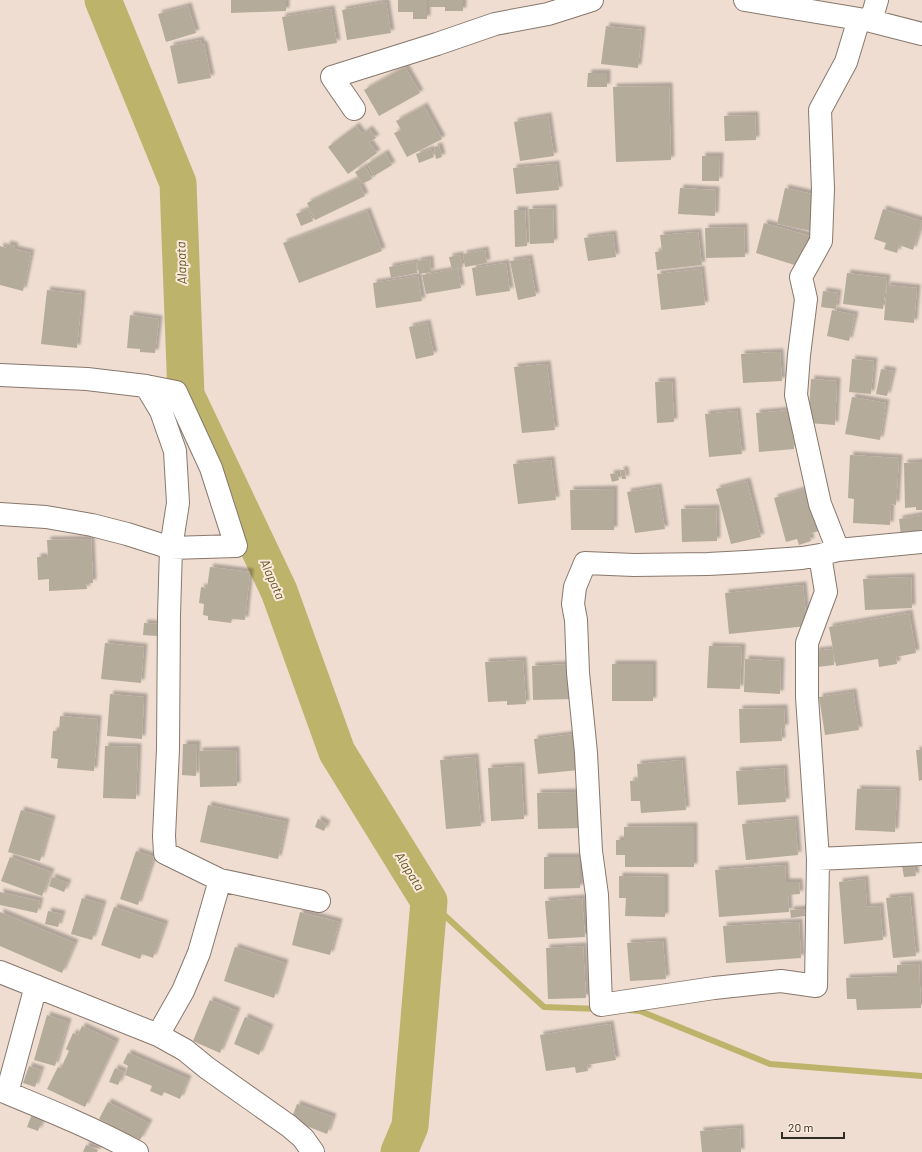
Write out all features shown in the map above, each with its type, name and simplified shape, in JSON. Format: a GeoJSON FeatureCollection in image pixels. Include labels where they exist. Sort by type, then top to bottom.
{"type":"FeatureCollection","features":[{"type":"Feature","properties":{"kind":"street"},"geometry":{"type":"LineString","coordinates":[[354,110],[332,77],[495,24],[548,14],[592,0]]}},
{"type":"Feature","properties":{"kind":"street"},"geometry":{"type":"LineString","coordinates":[[745,0],[865,20],[922,34]]}},
{"type":"Feature","properties":{"kind":"street"},"geometry":{"type":"LineString","coordinates":[[877,0],[865,20],[846,62],[820,110],[823,189],[821,241],[801,278],[806,299],[796,395],[829,552],[826,592],[806,643],[807,697],[818,859],[816,986],[781,981],[714,988],[601,1004],[597,895],[591,851],[586,753],[578,673],[576,620],[573,604],[575,587],[585,564],[708,564],[802,558],[829,552],[922,542]]}},
{"type":"Feature","properties":{"kind":"street"},"geometry":{"type":"LineString","coordinates":[[0,375],[87,379],[146,386],[176,392],[211,468],[236,546],[171,548],[92,525],[46,517],[0,514]]}},
{"type":"Feature","properties":{"kind":"street"},"geometry":{"type":"LineString","coordinates":[[146,386],[161,411],[175,451],[178,503],[171,548],[168,749],[164,836],[165,854],[220,880],[319,901]]}},
{"type":"Feature","properties":{"kind":"street"},"geometry":{"type":"LineString","coordinates":[[818,859],[922,854]]}},
{"type":"Feature","properties":{"kind":"street"},"geometry":{"type":"LineString","coordinates":[[158,1035],[183,991],[199,953],[220,880]]}},
{"type":"Feature","properties":{"kind":"street"},"geometry":{"type":"LineString","coordinates":[[0,972],[158,1035],[185,1050],[207,1068],[289,1126],[303,1138],[313,1152]]}},
{"type":"Feature","properties":{"kind":"street"},"geometry":{"type":"LineString","coordinates":[[36,986],[3,1091],[48,1109],[108,1145],[137,1152]]}},
{"type":"Feature","properties":{"kind":"building"},"geometry":{"type":"Polygon","coordinates":[[[231,0],[286,0],[286,11],[231,13],[231,0]]]}},
{"type":"Feature","properties":{"kind":"building"},"geometry":{"type":"Polygon","coordinates":[[[398,0],[427,0],[427,19],[413,19],[413,12],[398,12],[398,0]]]}},
{"type":"Feature","properties":{"kind":"building"},"geometry":{"type":"Polygon","coordinates":[[[429,0],[463,0],[463,11],[445,11],[445,7],[429,7],[429,0]]]}},
{"type":"Feature","properties":{"kind":"building"},"geometry":{"type":"Polygon","coordinates":[[[386,2],[391,33],[347,40],[342,10],[386,2]]]}},
{"type":"Feature","properties":{"kind":"building"},"geometry":{"type":"Polygon","coordinates":[[[188,6],[196,33],[166,42],[158,14],[188,6]]]}},
{"type":"Feature","properties":{"kind":"building"},"geometry":{"type":"Polygon","coordinates":[[[331,9],[337,43],[288,51],[282,17],[331,9]]]}},
{"type":"Feature","properties":{"kind":"building"},"geometry":{"type":"Polygon","coordinates":[[[606,26],[642,30],[638,68],[601,64],[606,26]]]}},
{"type":"Feature","properties":{"kind":"building"},"geometry":{"type":"Polygon","coordinates":[[[200,40],[202,45],[204,44],[211,78],[178,84],[170,46],[200,40]]]}},
{"type":"Feature","properties":{"kind":"building"},"geometry":{"type":"Polygon","coordinates":[[[405,67],[420,93],[379,116],[364,90],[405,67]]]}},
{"type":"Feature","properties":{"kind":"building"},"geometry":{"type":"Polygon","coordinates":[[[588,73],[607,73],[607,87],[587,87],[588,73]]]}},
{"type":"Feature","properties":{"kind":"building"},"geometry":{"type":"Polygon","coordinates":[[[669,86],[671,160],[616,162],[613,87],[669,86]]]}},
{"type":"Feature","properties":{"kind":"building"},"geometry":{"type":"Polygon","coordinates":[[[424,106],[442,139],[407,157],[394,133],[401,130],[396,121],[424,106]]]}},
{"type":"Feature","properties":{"kind":"building"},"geometry":{"type":"Polygon","coordinates":[[[755,115],[756,140],[725,141],[724,116],[755,115]]]}},
{"type":"Feature","properties":{"kind":"building"},"geometry":{"type":"Polygon","coordinates":[[[548,116],[554,156],[520,161],[514,122],[548,116]]]}},
{"type":"Feature","properties":{"kind":"building"},"geometry":{"type":"Polygon","coordinates":[[[356,126],[362,134],[369,129],[376,138],[369,142],[377,153],[348,174],[328,147],[356,126]]]}},
{"type":"Feature","properties":{"kind":"building"},"geometry":{"type":"Polygon","coordinates":[[[439,146],[442,157],[436,159],[434,147],[439,146]]]}},
{"type":"Feature","properties":{"kind":"building"},"geometry":{"type":"Polygon","coordinates":[[[431,149],[434,157],[419,163],[416,154],[431,149]]]}},
{"type":"Feature","properties":{"kind":"building"},"geometry":{"type":"Polygon","coordinates":[[[385,153],[392,165],[374,176],[367,164],[385,153]]]}},
{"type":"Feature","properties":{"kind":"building"},"geometry":{"type":"Polygon","coordinates":[[[702,156],[720,156],[719,181],[702,181],[702,156]]]}},
{"type":"Feature","properties":{"kind":"building"},"geometry":{"type":"Polygon","coordinates":[[[556,164],[559,190],[516,194],[513,168],[556,164]]]}},
{"type":"Feature","properties":{"kind":"building"},"geometry":{"type":"Polygon","coordinates":[[[365,166],[372,179],[362,184],[355,172],[365,166]]]}},
{"type":"Feature","properties":{"kind":"building"},"geometry":{"type":"Polygon","coordinates":[[[357,179],[365,196],[315,220],[307,203],[357,179]]]}},
{"type":"Feature","properties":{"kind":"building"},"geometry":{"type":"Polygon","coordinates":[[[680,188],[716,190],[715,216],[678,214],[680,188]]]}},
{"type":"Feature","properties":{"kind":"building"},"geometry":{"type":"Polygon","coordinates":[[[785,188],[821,196],[811,231],[777,224],[785,188]]]}},
{"type":"Feature","properties":{"kind":"building"},"geometry":{"type":"Polygon","coordinates":[[[553,208],[554,243],[530,244],[529,209],[553,208]]]}},
{"type":"Feature","properties":{"kind":"building"},"geometry":{"type":"Polygon","coordinates":[[[308,209],[313,221],[301,226],[296,214],[308,209]]]}},
{"type":"Feature","properties":{"kind":"building"},"geometry":{"type":"Polygon","coordinates":[[[883,209],[922,221],[913,250],[899,245],[897,253],[884,249],[886,243],[874,239],[883,209]]]}},
{"type":"Feature","properties":{"kind":"building"},"geometry":{"type":"Polygon","coordinates":[[[514,210],[525,210],[527,246],[515,247],[514,210]]]}},
{"type":"Feature","properties":{"kind":"building"},"geometry":{"type":"Polygon","coordinates":[[[367,211],[382,251],[299,283],[283,243],[367,211]]]}},
{"type":"Feature","properties":{"kind":"building"},"geometry":{"type":"Polygon","coordinates":[[[764,223],[810,236],[801,267],[756,253],[764,223]]]}},
{"type":"Feature","properties":{"kind":"building"},"geometry":{"type":"Polygon","coordinates":[[[744,227],[745,257],[706,258],[705,228],[744,227]]]}},
{"type":"Feature","properties":{"kind":"building"},"geometry":{"type":"Polygon","coordinates":[[[698,232],[702,265],[657,270],[655,252],[662,251],[660,235],[698,232]]]}},
{"type":"Feature","properties":{"kind":"building"},"geometry":{"type":"Polygon","coordinates":[[[613,234],[616,257],[588,261],[584,238],[613,234]]]}},
{"type":"Feature","properties":{"kind":"building"},"geometry":{"type":"Polygon","coordinates":[[[7,244],[15,246],[14,249],[31,253],[23,291],[0,285],[0,246],[6,248],[7,244]]]}},
{"type":"Feature","properties":{"kind":"building"},"geometry":{"type":"Polygon","coordinates":[[[485,250],[487,263],[465,267],[463,254],[485,250]]]}},
{"type":"Feature","properties":{"kind":"building"},"geometry":{"type":"Polygon","coordinates":[[[460,255],[463,267],[452,270],[449,257],[460,255]]]}},
{"type":"Feature","properties":{"kind":"building"},"geometry":{"type":"Polygon","coordinates":[[[529,258],[536,296],[518,300],[510,261],[529,258]]]}},
{"type":"Feature","properties":{"kind":"building"},"geometry":{"type":"Polygon","coordinates":[[[430,259],[431,272],[419,274],[417,261],[430,259]]]}},
{"type":"Feature","properties":{"kind":"building"},"geometry":{"type":"Polygon","coordinates":[[[416,262],[417,273],[391,278],[389,267],[416,262]]]}},
{"type":"Feature","properties":{"kind":"building"},"geometry":{"type":"Polygon","coordinates":[[[506,263],[510,291],[476,296],[472,268],[506,263]]]}},
{"type":"Feature","properties":{"kind":"building"},"geometry":{"type":"Polygon","coordinates":[[[458,269],[461,288],[426,294],[422,275],[458,269]]]}},
{"type":"Feature","properties":{"kind":"building"},"geometry":{"type":"Polygon","coordinates":[[[701,269],[705,305],[661,310],[657,274],[701,269]]]}},
{"type":"Feature","properties":{"kind":"building"},"geometry":{"type":"Polygon","coordinates":[[[847,273],[887,278],[883,309],[843,304],[847,273]]]}},
{"type":"Feature","properties":{"kind":"building"},"geometry":{"type":"Polygon","coordinates":[[[418,276],[422,301],[376,308],[373,283],[418,276]]]}},
{"type":"Feature","properties":{"kind":"building"},"geometry":{"type":"Polygon","coordinates":[[[887,285],[917,288],[914,323],[884,320],[887,285]]]}},
{"type":"Feature","properties":{"kind":"building"},"geometry":{"type":"Polygon","coordinates":[[[47,290],[82,294],[77,348],[41,344],[47,290]]]}},
{"type":"Feature","properties":{"kind":"building"},"geometry":{"type":"Polygon","coordinates":[[[823,291],[838,293],[836,309],[821,307],[823,291]]]}},
{"type":"Feature","properties":{"kind":"building"},"geometry":{"type":"Polygon","coordinates":[[[832,310],[855,315],[849,341],[827,336],[832,310]]]}},
{"type":"Feature","properties":{"kind":"building"},"geometry":{"type":"Polygon","coordinates":[[[130,315],[159,319],[155,353],[140,352],[140,349],[127,348],[130,315]]]}},
{"type":"Feature","properties":{"kind":"building"},"geometry":{"type":"Polygon","coordinates":[[[427,323],[434,355],[416,359],[409,327],[427,323]]]}},
{"type":"Feature","properties":{"kind":"building"},"geometry":{"type":"Polygon","coordinates":[[[780,352],[782,381],[743,383],[741,354],[780,352]]]}},
{"type":"Feature","properties":{"kind":"building"},"geometry":{"type":"Polygon","coordinates":[[[852,359],[874,361],[871,394],[849,392],[852,359]]]}},
{"type":"Feature","properties":{"kind":"building"},"geometry":{"type":"Polygon","coordinates":[[[547,364],[555,430],[522,433],[514,367],[547,364]]]}},
{"type":"Feature","properties":{"kind":"building"},"geometry":{"type":"Polygon","coordinates":[[[881,369],[893,371],[887,396],[876,394],[881,369]]]}},
{"type":"Feature","properties":{"kind":"building"},"geometry":{"type":"Polygon","coordinates":[[[811,379],[837,381],[835,425],[808,423],[811,379]]]}},
{"type":"Feature","properties":{"kind":"building"},"geometry":{"type":"Polygon","coordinates":[[[672,381],[674,422],[657,423],[655,382],[672,381]]]}},
{"type":"Feature","properties":{"kind":"building"},"geometry":{"type":"Polygon","coordinates":[[[852,397],[886,403],[880,440],[845,434],[852,397]]]}},
{"type":"Feature","properties":{"kind":"building"},"geometry":{"type":"Polygon","coordinates":[[[791,410],[794,449],[759,452],[756,413],[791,410]]]}},
{"type":"Feature","properties":{"kind":"building"},"geometry":{"type":"Polygon","coordinates":[[[737,411],[742,454],[709,457],[705,414],[737,411]]]}},
{"type":"Feature","properties":{"kind":"building"},"geometry":{"type":"Polygon","coordinates":[[[850,455],[899,458],[896,505],[891,504],[890,525],[853,523],[854,499],[848,498],[850,455]]]}},
{"type":"Feature","properties":{"kind":"building"},"geometry":{"type":"Polygon","coordinates":[[[551,460],[556,500],[518,504],[513,464],[551,460]]]}},
{"type":"Feature","properties":{"kind":"building"},"geometry":{"type":"Polygon","coordinates":[[[922,462],[922,510],[916,510],[916,507],[905,508],[904,463],[922,462]]]}},
{"type":"Feature","properties":{"kind":"building"},"geometry":{"type":"Polygon","coordinates":[[[620,470],[625,470],[626,479],[622,479],[620,470]]]}},
{"type":"Feature","properties":{"kind":"building"},"geometry":{"type":"Polygon","coordinates":[[[617,473],[619,480],[612,482],[610,474],[617,473]]]}},
{"type":"Feature","properties":{"kind":"building"},"geometry":{"type":"Polygon","coordinates":[[[747,481],[761,537],[731,544],[716,489],[747,481]]]}},
{"type":"Feature","properties":{"kind":"building"},"geometry":{"type":"Polygon","coordinates":[[[658,487],[665,529],[635,533],[627,492],[658,487]]]}},
{"type":"Feature","properties":{"kind":"building"},"geometry":{"type":"Polygon","coordinates":[[[614,489],[614,530],[571,530],[570,490],[614,489]]]}},
{"type":"Feature","properties":{"kind":"building"},"geometry":{"type":"Polygon","coordinates":[[[806,489],[819,531],[809,534],[811,541],[799,545],[797,539],[786,542],[774,498],[806,489]]]}},
{"type":"Feature","properties":{"kind":"building"},"geometry":{"type":"Polygon","coordinates":[[[716,508],[717,541],[682,542],[681,509],[716,508]]]}},
{"type":"Feature","properties":{"kind":"building"},"geometry":{"type":"Polygon","coordinates":[[[922,515],[922,532],[901,535],[899,519],[922,515]]]}},
{"type":"Feature","properties":{"kind":"building"},"geometry":{"type":"Polygon","coordinates":[[[91,539],[93,583],[86,583],[87,589],[49,591],[49,579],[38,580],[37,557],[48,557],[47,540],[91,539]]]}},
{"type":"Feature","properties":{"kind":"building"},"geometry":{"type":"Polygon","coordinates":[[[210,567],[250,572],[245,620],[232,619],[231,623],[208,620],[208,616],[203,615],[204,604],[199,603],[201,587],[207,588],[210,567]]]}},
{"type":"Feature","properties":{"kind":"building"},"geometry":{"type":"Polygon","coordinates":[[[911,577],[912,608],[865,610],[863,579],[911,577]]]}},
{"type":"Feature","properties":{"kind":"building"},"geometry":{"type":"Polygon","coordinates":[[[803,585],[807,626],[729,634],[725,593],[803,585]]]}},
{"type":"Feature","properties":{"kind":"building"},"geometry":{"type":"Polygon","coordinates":[[[909,613],[916,653],[896,657],[897,664],[879,667],[878,659],[836,666],[829,627],[909,613]]]}},
{"type":"Feature","properties":{"kind":"building"},"geometry":{"type":"Polygon","coordinates":[[[144,623],[158,624],[157,636],[143,635],[144,623]]]}},
{"type":"Feature","properties":{"kind":"building"},"geometry":{"type":"Polygon","coordinates":[[[105,643],[144,647],[141,683],[101,679],[105,643]]]}},
{"type":"Feature","properties":{"kind":"building"},"geometry":{"type":"Polygon","coordinates":[[[709,646],[742,647],[740,689],[707,688],[709,646]]]}},
{"type":"Feature","properties":{"kind":"building"},"geometry":{"type":"Polygon","coordinates":[[[833,649],[834,665],[817,667],[815,651],[833,649]]]}},
{"type":"Feature","properties":{"kind":"building"},"geometry":{"type":"Polygon","coordinates":[[[745,659],[781,661],[780,694],[744,692],[745,659]]]}},
{"type":"Feature","properties":{"kind":"building"},"geometry":{"type":"Polygon","coordinates":[[[523,660],[526,704],[507,705],[507,701],[488,702],[485,662],[523,660]]]}},
{"type":"Feature","properties":{"kind":"building"},"geometry":{"type":"Polygon","coordinates":[[[571,664],[572,699],[533,700],[532,666],[571,664]]]}},
{"type":"Feature","properties":{"kind":"building"},"geometry":{"type":"Polygon","coordinates":[[[612,664],[653,664],[653,701],[612,701],[612,664]]]}},
{"type":"Feature","properties":{"kind":"building"},"geometry":{"type":"Polygon","coordinates":[[[853,692],[859,730],[825,735],[819,697],[853,692]]]}},
{"type":"Feature","properties":{"kind":"building"},"geometry":{"type":"Polygon","coordinates":[[[110,694],[144,697],[142,739],[107,736],[110,694]]]}},
{"type":"Feature","properties":{"kind":"building"},"geometry":{"type":"Polygon","coordinates":[[[784,708],[785,728],[781,728],[782,741],[740,743],[739,709],[784,708]]]}},
{"type":"Feature","properties":{"kind":"building"},"geometry":{"type":"Polygon","coordinates":[[[60,716],[98,719],[94,771],[57,768],[58,759],[51,758],[53,731],[59,731],[60,716]]]}},
{"type":"Feature","properties":{"kind":"building"},"geometry":{"type":"Polygon","coordinates":[[[575,734],[579,770],[538,774],[534,739],[575,734]]]}},
{"type":"Feature","properties":{"kind":"building"},"geometry":{"type":"Polygon","coordinates":[[[183,744],[197,744],[196,776],[182,775],[183,744]]]}},
{"type":"Feature","properties":{"kind":"building"},"geometry":{"type":"Polygon","coordinates":[[[105,746],[138,747],[136,799],[103,798],[105,746]]]}},
{"type":"Feature","properties":{"kind":"building"},"geometry":{"type":"Polygon","coordinates":[[[236,750],[237,786],[200,787],[199,751],[236,750]]]}},
{"type":"Feature","properties":{"kind":"building"},"geometry":{"type":"Polygon","coordinates":[[[916,750],[922,750],[922,780],[919,781],[916,750]]]}},
{"type":"Feature","properties":{"kind":"building"},"geometry":{"type":"Polygon","coordinates":[[[475,757],[481,826],[446,829],[440,760],[475,757]]]}},
{"type":"Feature","properties":{"kind":"building"},"geometry":{"type":"Polygon","coordinates":[[[682,760],[686,810],[641,813],[640,801],[631,801],[630,781],[638,780],[637,764],[682,760]]]}},
{"type":"Feature","properties":{"kind":"building"},"geometry":{"type":"Polygon","coordinates":[[[521,766],[524,819],[491,821],[488,768],[521,766]]]}},
{"type":"Feature","properties":{"kind":"building"},"geometry":{"type":"Polygon","coordinates":[[[784,768],[786,802],[738,805],[736,771],[784,768]]]}},
{"type":"Feature","properties":{"kind":"building"},"geometry":{"type":"Polygon","coordinates":[[[857,789],[897,790],[895,832],[855,830],[857,789]]]}},
{"type":"Feature","properties":{"kind":"building"},"geometry":{"type":"Polygon","coordinates":[[[581,792],[582,828],[538,829],[537,793],[581,792]]]}},
{"type":"Feature","properties":{"kind":"building"},"geometry":{"type":"Polygon","coordinates":[[[208,805],[286,822],[278,859],[200,842],[208,805]]]}},
{"type":"Feature","properties":{"kind":"building"},"geometry":{"type":"Polygon","coordinates":[[[21,810],[52,819],[40,861],[8,852],[21,810]]]}},
{"type":"Feature","properties":{"kind":"building"},"geometry":{"type":"Polygon","coordinates":[[[318,819],[327,824],[324,831],[315,827],[318,819]]]}},
{"type":"Feature","properties":{"kind":"building"},"geometry":{"type":"Polygon","coordinates":[[[795,819],[798,855],[746,860],[742,824],[795,819]]]}},
{"type":"Feature","properties":{"kind":"building"},"geometry":{"type":"Polygon","coordinates":[[[694,826],[694,867],[625,867],[625,855],[616,855],[616,840],[624,840],[624,827],[694,826]]]}},
{"type":"Feature","properties":{"kind":"building"},"geometry":{"type":"Polygon","coordinates":[[[136,851],[154,857],[138,905],[120,899],[136,851]]]}},
{"type":"Feature","properties":{"kind":"building"},"geometry":{"type":"Polygon","coordinates":[[[10,857],[51,872],[42,896],[1,881],[10,857]]]}},
{"type":"Feature","properties":{"kind":"building"},"geometry":{"type":"Polygon","coordinates":[[[544,857],[580,857],[580,888],[544,889],[544,857]]]}},
{"type":"Feature","properties":{"kind":"building"},"geometry":{"type":"Polygon","coordinates":[[[785,865],[786,882],[799,882],[800,894],[788,895],[789,912],[719,917],[715,870],[785,865]]]}},
{"type":"Feature","properties":{"kind":"building"},"geometry":{"type":"Polygon","coordinates":[[[914,865],[916,876],[904,877],[902,866],[914,865]]]}},
{"type":"Feature","properties":{"kind":"building"},"geometry":{"type":"Polygon","coordinates":[[[619,876],[665,877],[665,917],[625,916],[626,898],[619,898],[619,876]]]}},
{"type":"Feature","properties":{"kind":"building"},"geometry":{"type":"Polygon","coordinates":[[[52,877],[68,883],[64,892],[49,886],[52,877]]]}},
{"type":"Feature","properties":{"kind":"building"},"geometry":{"type":"Polygon","coordinates":[[[865,879],[867,907],[880,906],[883,940],[844,944],[839,882],[865,879]]]}},
{"type":"Feature","properties":{"kind":"building"},"geometry":{"type":"Polygon","coordinates":[[[0,892],[40,901],[37,913],[0,905],[0,892]]]}},
{"type":"Feature","properties":{"kind":"building"},"geometry":{"type":"Polygon","coordinates":[[[910,896],[916,956],[893,958],[886,898],[910,896]]]}},
{"type":"Feature","properties":{"kind":"building"},"geometry":{"type":"Polygon","coordinates":[[[82,898],[103,904],[92,940],[71,934],[82,898]]]}},
{"type":"Feature","properties":{"kind":"building"},"geometry":{"type":"Polygon","coordinates":[[[582,898],[585,937],[548,939],[545,901],[582,898]]]}},
{"type":"Feature","properties":{"kind":"building"},"geometry":{"type":"Polygon","coordinates":[[[114,907],[165,924],[153,958],[142,954],[140,959],[101,945],[114,907]]]}},
{"type":"Feature","properties":{"kind":"building"},"geometry":{"type":"Polygon","coordinates":[[[804,909],[805,916],[791,918],[790,910],[804,909]]]}},
{"type":"Feature","properties":{"kind":"building"},"geometry":{"type":"Polygon","coordinates":[[[48,911],[62,914],[58,927],[45,924],[48,911]]]}},
{"type":"Feature","properties":{"kind":"building"},"geometry":{"type":"Polygon","coordinates":[[[0,912],[75,943],[62,973],[0,946],[0,912]]]}},
{"type":"Feature","properties":{"kind":"building"},"geometry":{"type":"Polygon","coordinates":[[[300,912],[339,922],[330,955],[292,945],[300,912]]]}},
{"type":"Feature","properties":{"kind":"building"},"geometry":{"type":"Polygon","coordinates":[[[799,922],[801,958],[726,963],[723,926],[799,922]]]}},
{"type":"Feature","properties":{"kind":"building"},"geometry":{"type":"Polygon","coordinates":[[[663,941],[666,979],[630,981],[627,943],[663,941]]]}},
{"type":"Feature","properties":{"kind":"building"},"geometry":{"type":"Polygon","coordinates":[[[583,946],[586,998],[548,999],[546,948],[583,946]]]}},
{"type":"Feature","properties":{"kind":"building"},"geometry":{"type":"Polygon","coordinates":[[[235,947],[285,963],[274,998],[224,981],[235,947]]]}},
{"type":"Feature","properties":{"kind":"building"},"geometry":{"type":"Polygon","coordinates":[[[919,964],[921,1008],[857,1010],[856,999],[847,999],[846,978],[897,976],[897,965],[919,964]]]}},
{"type":"Feature","properties":{"kind":"building"},"geometry":{"type":"Polygon","coordinates":[[[210,1000],[237,1011],[220,1053],[193,1041],[210,1000]]]}},
{"type":"Feature","properties":{"kind":"building"},"geometry":{"type":"Polygon","coordinates":[[[47,1015],[68,1022],[55,1066],[34,1060],[47,1015]]]}},
{"type":"Feature","properties":{"kind":"building"},"geometry":{"type":"Polygon","coordinates":[[[245,1017],[270,1028],[259,1055],[234,1044],[245,1017]]]}},
{"type":"Feature","properties":{"kind":"building"},"geometry":{"type":"Polygon","coordinates":[[[610,1024],[616,1060],[587,1065],[588,1071],[576,1073],[575,1067],[546,1071],[540,1035],[610,1024]]]}},
{"type":"Feature","properties":{"kind":"building"},"geometry":{"type":"Polygon","coordinates":[[[82,1026],[116,1042],[85,1107],[47,1089],[58,1067],[61,1068],[69,1051],[66,1049],[73,1033],[78,1035],[82,1026]]]}},
{"type":"Feature","properties":{"kind":"building"},"geometry":{"type":"Polygon","coordinates":[[[128,1053],[188,1079],[180,1099],[164,1092],[162,1096],[150,1091],[152,1086],[125,1075],[128,1066],[123,1063],[128,1053]]]}},
{"type":"Feature","properties":{"kind":"building"},"geometry":{"type":"Polygon","coordinates":[[[29,1066],[41,1070],[35,1087],[23,1083],[29,1066]]]}},
{"type":"Feature","properties":{"kind":"building"},"geometry":{"type":"Polygon","coordinates":[[[115,1068],[124,1072],[118,1085],[109,1082],[115,1068]]]}},
{"type":"Feature","properties":{"kind":"building"},"geometry":{"type":"Polygon","coordinates":[[[108,1102],[149,1123],[140,1140],[99,1119],[108,1102]]]}},
{"type":"Feature","properties":{"kind":"building"},"geometry":{"type":"Polygon","coordinates":[[[297,1104],[333,1117],[327,1134],[291,1120],[297,1104]]]}},
{"type":"Feature","properties":{"kind":"building"},"geometry":{"type":"Polygon","coordinates":[[[32,1114],[43,1119],[38,1131],[27,1127],[32,1114]]]}},
{"type":"Feature","properties":{"kind":"building"},"geometry":{"type":"Polygon","coordinates":[[[740,1128],[741,1152],[702,1152],[700,1131],[740,1128]]]}},
{"type":"Feature","properties":{"kind":"building"},"geometry":{"type":"Polygon","coordinates":[[[86,1145],[98,1150],[97,1152],[83,1152],[86,1145]]]}},
{"type":"Feature","properties":{"kind":"waterway","name":"Alapata"},"geometry":{"type":"LineString","coordinates":[[103,0],[178,183],[186,395],[279,591],[337,752],[429,901],[410,1126],[399,1152]]}},
{"type":"Feature","properties":{"kind":"waterway"},"geometry":{"type":"LineString","coordinates":[[429,901],[544,1007],[599,1009]]}},
{"type":"Feature","properties":{"kind":"waterway"},"geometry":{"type":"LineString","coordinates":[[629,1010],[640,1011],[770,1064],[922,1076]]}}]}
